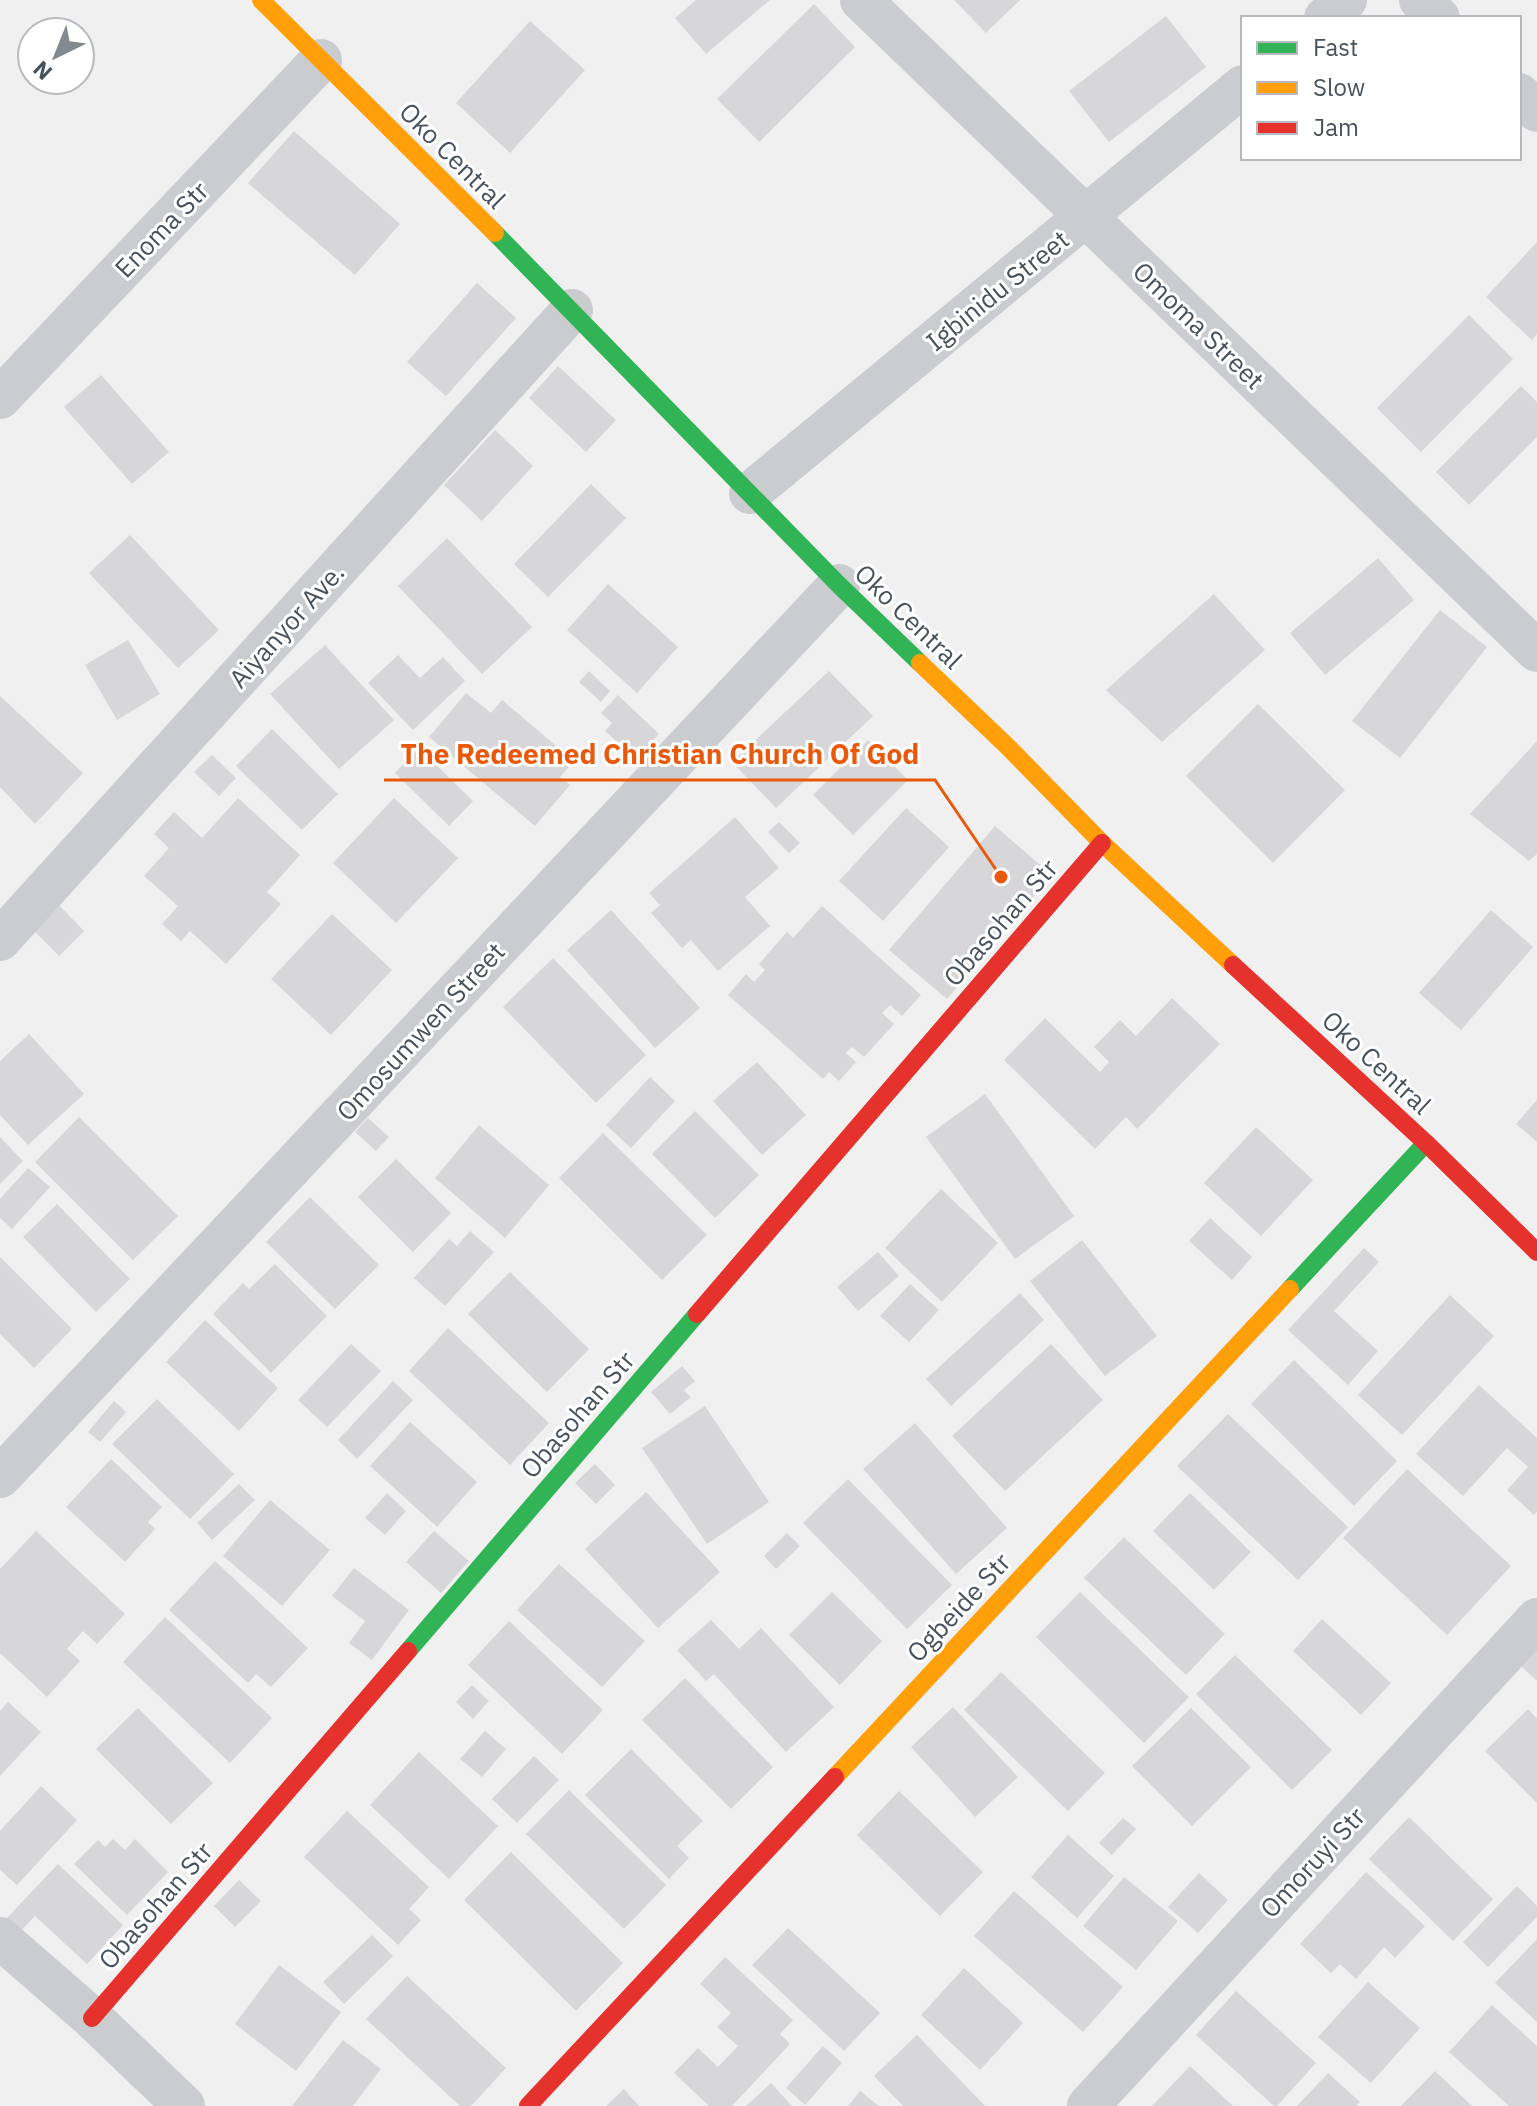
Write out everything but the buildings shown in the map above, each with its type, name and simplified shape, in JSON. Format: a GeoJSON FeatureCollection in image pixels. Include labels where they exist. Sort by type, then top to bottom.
{"type":"FeatureCollection","features":[{"type":"Feature","properties":{"kind":"street","name":"Oko Central"},"geometry":{"type":"LineString","coordinates":[[261,0],[572,310],[839,585],[1007,746],[1102,843],[1426,1143],[1537,1252]]}},
{"type":"Feature","properties":{"kind":"street","name":"Omoma Street"},"geometry":{"type":"LineString","coordinates":[[861,0],[1537,651]]}},
{"type":"Feature","properties":{"kind":"street"},"geometry":{"type":"LineString","coordinates":[[1327,16],[1346,0]]}},
{"type":"Feature","properties":{"kind":"street"},"geometry":{"type":"LineString","coordinates":[[1420,0],[1437,16]]}},
{"type":"Feature","properties":{"kind":"street","name":"Enoma Str"},"geometry":{"type":"LineString","coordinates":[[0,398],[321,60]]}},
{"type":"Feature","properties":{"kind":"street","name":"Igbinidu Street"},"geometry":{"type":"LineString","coordinates":[[750,493],[1241,88]]}},
{"type":"Feature","properties":{"kind":"street"},"geometry":{"type":"LineString","coordinates":[[1521,96],[1537,111]]}},
{"type":"Feature","properties":{"kind":"street","name":"Aiyanyor Ave."},"geometry":{"type":"LineString","coordinates":[[0,940],[572,310]]}},
{"type":"Feature","properties":{"kind":"street","name":"Omosumwen Street"},"geometry":{"type":"LineString","coordinates":[[0,1477],[839,585]]}},
{"type":"Feature","properties":{"kind":"street","name":"Obasohan Str"},"geometry":{"type":"LineString","coordinates":[[92,2018],[1102,843]]}},
{"type":"Feature","properties":{"kind":"street","name":"Ogbeide Str"},"geometry":{"type":"LineString","coordinates":[[528,2106],[1426,1143]]}},
{"type":"Feature","properties":{"kind":"street","name":"Omoruyi Str"},"geometry":{"type":"LineString","coordinates":[[1088,2106],[1537,1619]]}},
{"type":"Feature","properties":{"kind":"street"},"geometry":{"type":"LineString","coordinates":[[0,1938],[92,2018],[184,2106]]}},
{"type":"Feature","properties":{"kind":"traffic: fast"},"geometry":{"type":"LineString","coordinates":[[495,233],[839,585],[920,663]]}},
{"type":"Feature","properties":{"kind":"traffic: fast"},"geometry":{"type":"LineString","coordinates":[[1290,1289],[1426,1143]]}},
{"type":"Feature","properties":{"kind":"traffic: fast"},"geometry":{"type":"LineString","coordinates":[[408,1651],[697,1314]]}},
{"type":"Feature","properties":{"kind":"traffic: slow"},"geometry":{"type":"LineString","coordinates":[[261,0],[495,233]]}},
{"type":"Feature","properties":{"kind":"traffic: slow"},"geometry":{"type":"LineString","coordinates":[[920,663],[1102,843],[1233,965]]}},
{"type":"Feature","properties":{"kind":"traffic: slow"},"geometry":{"type":"LineString","coordinates":[[835,1777],[1290,1289]]}},
{"type":"Feature","properties":{"kind":"traffic: jam"},"geometry":{"type":"LineString","coordinates":[[697,1314],[1102,843]]}},
{"type":"Feature","properties":{"kind":"traffic: jam"},"geometry":{"type":"LineString","coordinates":[[1233,965],[1426,1143],[1537,1252]]}},
{"type":"Feature","properties":{"kind":"traffic: jam"},"geometry":{"type":"LineString","coordinates":[[92,2018],[408,1651]]}},
{"type":"Feature","properties":{"kind":"traffic: jam"},"geometry":{"type":"LineString","coordinates":[[528,2106],[835,1777]]}},
{"type":"Feature","properties":{"kind":"place","name":"The Redeemed Christian Church Of God"},"geometry":{"type":"Point","coordinates":[1001,877]}}]}
